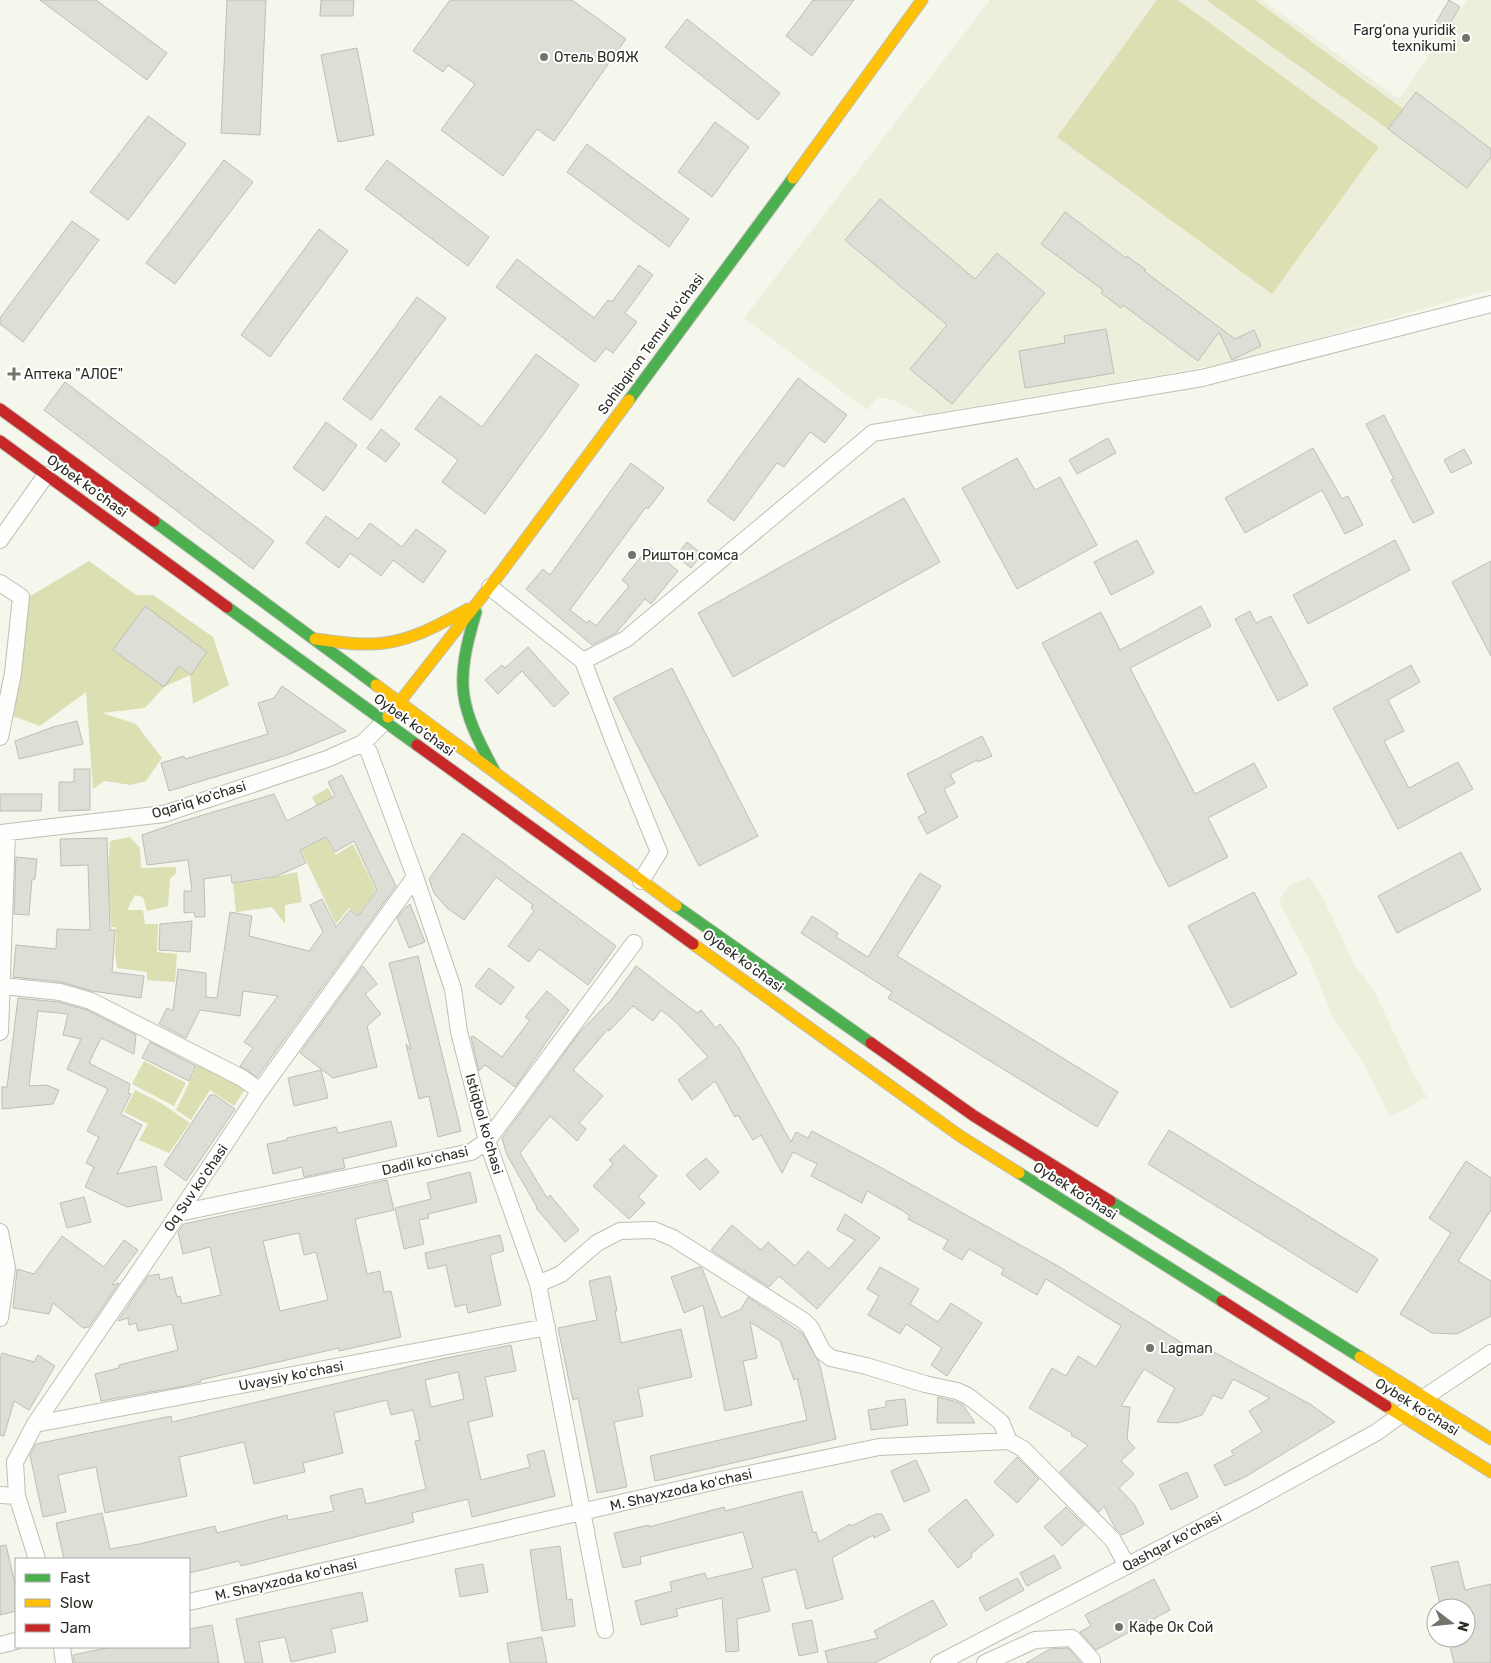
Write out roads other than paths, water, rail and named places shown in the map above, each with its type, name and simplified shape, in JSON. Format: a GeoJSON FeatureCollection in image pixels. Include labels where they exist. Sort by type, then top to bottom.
{"type":"FeatureCollection","features":[{"type":"Feature","properties":{"kind":"main road","name":"Sohibqiron Temur koʻchasi"},"geometry":{"type":"LineString","coordinates":[[384,722],[479,602],[788,186],[922,0]]}},
{"type":"Feature","properties":{"kind":"main road","name":"Oybek ko‘chasi"},"geometry":{"type":"LineString","coordinates":[[0,409],[315,639],[641,881],[974,1116],[1491,1439]]}},
{"type":"Feature","properties":{"kind":"main road","name":"Oybek ko‘chasi"},"geometry":{"type":"LineString","coordinates":[[0,441],[384,722],[960,1136],[1491,1472]]}},
{"type":"Feature","properties":{"kind":"main road"},"geometry":{"type":"LineString","coordinates":[[315,639],[377,644],[407,639],[441,624],[479,602]]}},
{"type":"Feature","properties":{"kind":"main road"},"geometry":{"type":"LineString","coordinates":[[479,602],[466,647],[462,686],[468,718],[494,772]]}},
{"type":"Feature","properties":{"kind":"street"},"geometry":{"type":"LineString","coordinates":[[583,661],[626,639],[873,433],[1202,378],[1491,304]]}},
{"type":"Feature","properties":{"kind":"street"},"geometry":{"type":"LineString","coordinates":[[0,540],[46,475]]}},
{"type":"Feature","properties":{"kind":"street"},"geometry":{"type":"LineString","coordinates":[[0,583],[21,597],[13,673],[2,718],[0,737]]}},
{"type":"Feature","properties":{"kind":"street"},"geometry":{"type":"LineString","coordinates":[[490,587],[583,661],[659,852],[641,881]]}},
{"type":"Feature","properties":{"kind":"street","name":"Oqariq ko'chasi"},"geometry":{"type":"LineString","coordinates":[[3,833],[164,814],[327,759],[363,742],[384,722]]}},
{"type":"Feature","properties":{"kind":"street","name":"Istiqbol koʻchasi"},"geometry":{"type":"LineString","coordinates":[[363,742],[369,752],[416,877],[453,989],[459,1032],[486,1142],[538,1284],[605,1630]]}},
{"type":"Feature","properties":{"kind":"street"},"geometry":{"type":"LineString","coordinates":[[0,1032],[3,986],[3,833]]}},
{"type":"Feature","properties":{"kind":"street","name":"Oq Suv koʻchasi"},"geometry":{"type":"LineString","coordinates":[[37,1558],[17,1496],[15,1462],[35,1424],[260,1091],[416,877]]}},
{"type":"Feature","properties":{"kind":"street","name":"Dadil koʻchasi"},"geometry":{"type":"LineString","coordinates":[[179,1213],[471,1152],[486,1142],[634,944]]}},
{"type":"Feature","properties":{"kind":"street"},"geometry":{"type":"LineString","coordinates":[[3,986],[60,992],[91,1001],[242,1078],[260,1091]]}},
{"type":"Feature","properties":{"kind":"street"},"geometry":{"type":"LineString","coordinates":[[538,1284],[560,1274],[597,1244],[620,1231],[654,1230],[673,1238],[804,1321],[810,1327],[823,1352],[831,1358],[866,1366],[925,1384],[957,1390],[968,1396],[1000,1422],[1009,1442],[1023,1449],[1113,1540],[1127,1566]]}},
{"type":"Feature","properties":{"kind":"street"},"geometry":{"type":"LineString","coordinates":[[0,1232],[8,1268],[0,1318]]}},
{"type":"Feature","properties":{"kind":"street","name":"Uvaysiy koʻchasi"},"geometry":{"type":"LineString","coordinates":[[35,1424],[547,1327]]}},
{"type":"Feature","properties":{"kind":"street","name":"Qashqar koʻchasi"},"geometry":{"type":"LineString","coordinates":[[939,1663],[966,1657],[1127,1566],[1369,1436],[1491,1353]]}},
{"type":"Feature","properties":{"kind":"street","name":"M. Shayxzoda koʻchasi"},"geometry":{"type":"LineString","coordinates":[[190,1602],[725,1479],[879,1447],[1009,1442]]}},
{"type":"Feature","properties":{"kind":"street"},"geometry":{"type":"LineString","coordinates":[[0,1495],[17,1496]]}},
{"type":"Feature","properties":{"kind":"street"},"geometry":{"type":"LineString","coordinates":[[985,1663],[1035,1640],[1072,1638],[1092,1660],[1092,1663]]}},
{"type":"Feature","properties":{"kind":"street"},"geometry":{"type":"LineString","coordinates":[[0,1645],[15,1641]]}},
{"type":"Feature","properties":{"kind":"street"},"geometry":{"type":"LineString","coordinates":[[62,1648],[64,1663]]}},
{"type":"Feature","properties":{"kind":"place","name":"Farg‘ona yuridik texnikumi"},"geometry":{"type":"Point","coordinates":[1466,38]}},
{"type":"Feature","properties":{"kind":"place","name":"Отель ВОЯЖ"},"geometry":{"type":"Point","coordinates":[544,57]}},
{"type":"Feature","properties":{"kind":"place","name":"Аптека \"АЛОЕ\""},"geometry":{"type":"Point","coordinates":[14,374]}},
{"type":"Feature","properties":{"kind":"place","name":"Риштон сомса"},"geometry":{"type":"Point","coordinates":[632,555]}},
{"type":"Feature","properties":{"kind":"place","name":"Lagman"},"geometry":{"type":"Point","coordinates":[1150,1348]}},
{"type":"Feature","properties":{"kind":"place","name":"Кафе Ок Сой"},"geometry":{"type":"Point","coordinates":[1119,1627]}}]}
